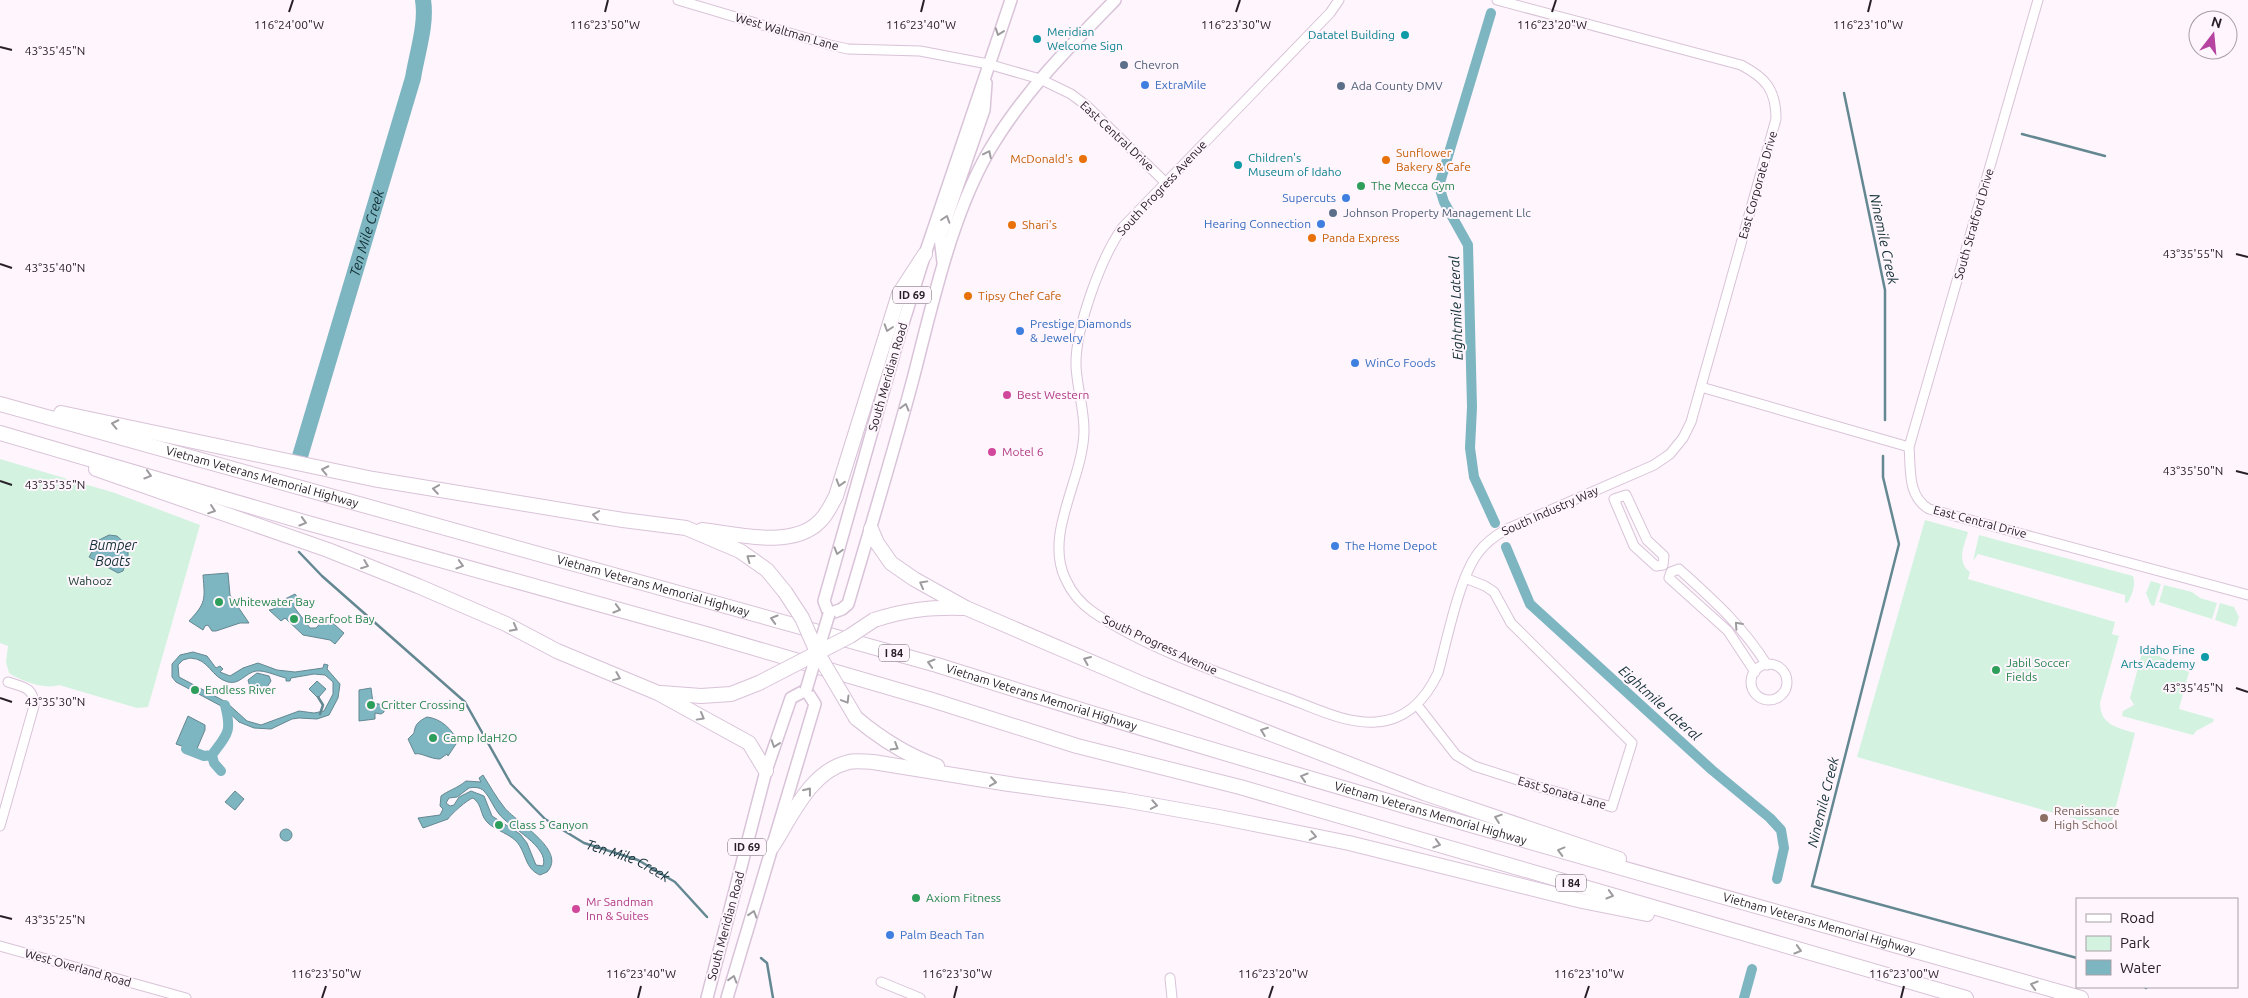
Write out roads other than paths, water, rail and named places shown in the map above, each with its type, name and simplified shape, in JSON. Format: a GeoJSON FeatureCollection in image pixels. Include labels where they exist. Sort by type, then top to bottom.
{"type":"FeatureCollection","features":[{"type":"Feature","properties":{"kind":"highway"},"geometry":{"type":"LineString","coordinates":[[25,411],[69,414],[373,479],[623,520],[776,538],[801,534],[818,524],[828,512],[836,496],[899,294],[924,254]]}},
{"type":"Feature","properties":{"kind":"highway","name":"Vietnam Veterans Memorial Highway"},"geometry":{"type":"LineString","coordinates":[[0,404],[938,665],[1086,712],[1396,804],[2081,998]]}},
{"type":"Feature","properties":{"kind":"highway","name":"I 84"},"geometry":{"type":"LineString","coordinates":[[0,433],[314,525],[724,639],[932,700],[1077,746],[1249,790],[1966,998]]}},
{"type":"Feature","properties":{"kind":"highway"},"geometry":{"type":"LineString","coordinates":[[0,439],[26,449],[109,473],[328,550],[506,624],[564,654],[658,693],[749,743],[766,771]]}},
{"type":"Feature","properties":{"kind":"highway"},"geometry":{"type":"LineString","coordinates":[[686,528],[740,550],[766,570],[785,592],[802,618],[817,652],[856,718],[881,738],[914,758],[970,778]]}},
{"type":"Feature","properties":{"kind":"highway"},"geometry":{"type":"LineString","coordinates":[[871,528],[876,543],[891,563],[914,579],[966,608],[1146,685],[1424,793],[1760,906]]}},
{"type":"Feature","properties":{"kind":"highway"},"geometry":{"type":"LineString","coordinates":[[658,693],[702,696],[731,694],[759,683],[850,636],[874,620],[904,610],[936,607],[966,608]]}},
{"type":"Feature","properties":{"kind":"highway"},"geometry":{"type":"LineString","coordinates":[[772,847],[803,797],[817,779],[832,769],[850,762],[873,762],[1124,800],[1219,817],[1349,843],[1582,901],[1751,936]]}},
{"type":"Feature","properties":{"kind":"main road","name":"South Meridian Road"},"geometry":{"type":"LineString","coordinates":[[707,998],[766,771],[791,698],[806,690],[829,614],[824,601],[924,254],[1011,0]]}},
{"type":"Feature","properties":{"kind":"main road","name":"South Meridian Road"},"geometry":{"type":"LineString","coordinates":[[829,614],[842,609],[848,604],[892,455],[943,267],[967,198],[995,141],[1040,79],[1115,0]]}},
{"type":"Feature","properties":{"kind":"main road"},"geometry":{"type":"LineString","coordinates":[[943,267],[940,237],[984,110],[988,64]]}},
{"type":"Feature","properties":{"kind":"main road","name":"South Meridian Road"},"geometry":{"type":"LineString","coordinates":[[727,998],[815,704],[806,690]]}},
{"type":"Feature","properties":{"kind":"street","name":"West Waltman Lane"},"geometry":{"type":"LineString","coordinates":[[678,0],[848,49],[920,51],[988,64],[1040,79]]}},
{"type":"Feature","properties":{"kind":"street","name":"South Progress Avenue"},"geometry":{"type":"LineString","coordinates":[[1339,0],[1330,13],[1113,239],[1105,256],[1081,330],[1076,364],[1084,418],[1084,438],[1082,454],[1060,535],[1058,554],[1069,588],[1084,606],[1139,637],[1224,675],[1345,719]]}},
{"type":"Feature","properties":{"kind":"street","name":"East Corporate Drive"},"geometry":{"type":"LineString","coordinates":[[1497,0],[1741,65],[1757,73],[1772,92],[1776,105],[1774,132],[1701,387]]}},
{"type":"Feature","properties":{"kind":"street","name":"South Stratford Drive"},"geometry":{"type":"LineString","coordinates":[[1909,447],[2038,0]]}},
{"type":"Feature","properties":{"kind":"street","name":"East Central Drive"},"geometry":{"type":"LineString","coordinates":[[1040,79],[1071,94],[1087,106],[1166,183]]}},
{"type":"Feature","properties":{"kind":"street"},"geometry":{"type":"LineString","coordinates":[[1701,387],[1909,447]]}},
{"type":"Feature","properties":{"kind":"street","name":"South Industry Way"},"geometry":{"type":"LineString","coordinates":[[1345,719],[1377,722],[1399,716],[1417,705],[1432,686],[1438,673],[1465,578],[1479,551],[1497,534],[1654,465],[1670,454],[1683,438],[1701,387]]}},
{"type":"Feature","properties":{"kind":"street","name":"East Central Drive"},"geometry":{"type":"LineString","coordinates":[[1909,447],[1912,488],[1918,500],[1930,509],[2248,595]]}},
{"type":"Feature","properties":{"kind":"street"},"geometry":{"type":"LineString","coordinates":[[1616,482],[1620,496]]}},
{"type":"Feature","properties":{"kind":"street"},"geometry":{"type":"LineString","coordinates":[[1663,565],[1664,556],[1647,540],[1626,495],[1614,499],[1634,546],[1656,566],[1663,565],[1671,572]]}},
{"type":"Feature","properties":{"kind":"street"},"geometry":{"type":"LineString","coordinates":[[1755,672],[1767,665],[1778,667],[1786,676],[1786,688],[1779,697],[1768,700],[1758,696],[1752,686],[1755,672],[1735,638],[1669,578],[1671,572],[1678,569],[1732,618],[1750,639],[1767,665]]}},
{"type":"Feature","properties":{"kind":"street","name":"East Sonata Lane"},"geometry":{"type":"LineString","coordinates":[[1417,705],[1456,755],[1474,766],[1539,787],[1612,807],[1632,743],[1510,623],[1494,592],[1486,586],[1465,578]]}},
{"type":"Feature","properties":{"kind":"street"},"geometry":{"type":"LineString","coordinates":[[0,826],[34,706],[34,697],[27,688],[8,682]]}},
{"type":"Feature","properties":{"kind":"street","name":"West Overland Road"},"geometry":{"type":"LineString","coordinates":[[0,946],[186,998]]}},
{"type":"Feature","properties":{"kind":"street"},"geometry":{"type":"LineString","coordinates":[[1170,978],[1172,998]]}},
{"type":"Feature","properties":{"kind":"street"},"geometry":{"type":"LineString","coordinates":[[881,982],[920,998]]}},
{"type":"Feature","properties":{"kind":"water","name":"Bumper Boats"},"geometry":{"type":"Polygon","coordinates":[[[109,535],[117,536],[128,546],[128,557],[123,571],[118,573],[89,557],[99,540],[109,535]]]}},
{"type":"Feature","properties":{"kind":"water","name":"Whitewater Bay"},"geometry":{"type":"Polygon","coordinates":[[[228,573],[230,595],[249,623],[240,623],[216,631],[212,631],[208,625],[203,630],[189,621],[199,610],[203,601],[203,575],[228,573]]]}},
{"type":"Feature","properties":{"kind":"water","name":"Bearfoot Bay"},"geometry":{"type":"Polygon","coordinates":[[[295,594],[298,598],[294,607],[310,628],[316,628],[326,617],[344,633],[335,644],[330,640],[303,635],[285,618],[281,621],[269,610],[274,609],[277,603],[295,594]]]}},
{"type":"Feature","properties":{"kind":"water","name":"Endless River"},"geometry":{"type":"Polygon","coordinates":[[[193,652],[207,656],[216,668],[220,666],[223,669],[220,672],[230,676],[243,668],[258,663],[277,670],[295,672],[323,668],[324,664],[328,665],[327,669],[340,684],[338,698],[329,715],[317,719],[292,719],[271,729],[254,728],[239,722],[223,707],[176,682],[172,677],[172,664],[180,655],[193,652]],[[197,659],[183,660],[178,665],[179,677],[226,702],[247,721],[261,725],[299,711],[314,713],[324,711],[333,694],[333,682],[325,675],[314,674],[291,678],[290,681],[286,681],[286,678],[267,672],[256,671],[236,682],[228,682],[222,680],[202,661],[197,659]]]}},
{"type":"Feature","properties":{"kind":"water"},"geometry":{"type":"Polygon","coordinates":[[[257,673],[269,676],[271,681],[267,687],[256,689],[250,687],[248,680],[257,673]]]}},
{"type":"Feature","properties":{"kind":"water"},"geometry":{"type":"Polygon","coordinates":[[[317,681],[326,689],[318,698],[309,689],[317,681]]]}},
{"type":"Feature","properties":{"kind":"water","name":"Critter Crossing"},"geometry":{"type":"Polygon","coordinates":[[[371,688],[373,703],[384,705],[384,712],[381,714],[375,713],[375,719],[359,721],[359,690],[371,688]]]}},
{"type":"Feature","properties":{"kind":"water"},"geometry":{"type":"Polygon","coordinates":[[[188,716],[205,725],[205,730],[196,751],[176,744],[188,716]]]}},
{"type":"Feature","properties":{"kind":"water","name":"Camp IdaH2O"},"geometry":{"type":"Polygon","coordinates":[[[427,717],[446,725],[458,741],[448,756],[447,754],[440,759],[415,754],[408,739],[414,733],[418,723],[427,717]]]}},
{"type":"Feature","properties":{"kind":"water","name":"Class 5 Canyon"},"geometry":{"type":"Polygon","coordinates":[[[483,775],[504,807],[545,845],[551,855],[552,863],[547,872],[540,875],[531,868],[516,841],[487,822],[479,805],[473,798],[459,807],[448,819],[423,828],[418,818],[440,815],[443,809],[440,806],[441,796],[466,781],[481,782],[479,778],[483,775]],[[475,787],[469,788],[457,797],[449,798],[446,803],[450,806],[454,805],[459,797],[471,791],[484,796],[492,816],[520,834],[527,843],[536,865],[543,866],[544,859],[535,845],[499,814],[484,791],[475,787]]]}},
{"type":"Feature","properties":{"kind":"water"},"geometry":{"type":"Polygon","coordinates":[[[235,791],[244,799],[235,810],[225,802],[235,791]]]}},
{"type":"Feature","properties":{"kind":"water"},"geometry":{"type":"Polygon","coordinates":[[[286,829],[292,835],[286,841],[280,835],[286,829]]]}},
{"type":"Feature","properties":{"kind":"waterway","name":"Ten Mile Creek"},"geometry":{"type":"LineString","coordinates":[[298,463],[413,78],[423,29],[423,0]]}},
{"type":"Feature","properties":{"kind":"waterway","name":"Eightmile Lateral"},"geometry":{"type":"LineString","coordinates":[[1491,13],[1439,186],[1444,202],[1468,245],[1472,407],[1470,448],[1474,477],[1495,523]]}},
{"type":"Feature","properties":{"kind":"waterway","name":"Ninemile Creek"},"geometry":{"type":"LineString","coordinates":[[1844,93],[1885,290],[1885,420]]}},
{"type":"Feature","properties":{"kind":"waterway"},"geometry":{"type":"LineString","coordinates":[[2022,134],[2105,156]]}},
{"type":"Feature","properties":{"kind":"waterway","name":"Ninemile Creek"},"geometry":{"type":"LineString","coordinates":[[1883,456],[1883,477],[1899,544],[1812,886],[2076,958]]}},
{"type":"Feature","properties":{"kind":"waterway","name":"Eightmile Lateral"},"geometry":{"type":"LineString","coordinates":[[1506,547],[1530,604],[1712,770],[1770,818],[1781,830],[1784,848],[1777,879]]}},
{"type":"Feature","properties":{"kind":"waterway","name":"Ten Mile Creek"},"geometry":{"type":"LineString","coordinates":[[299,552],[322,576],[465,702],[511,784],[545,819],[584,843],[638,860],[675,882],[707,917]]}},
{"type":"Feature","properties":{"kind":"waterway"},"geometry":{"type":"LineString","coordinates":[[318,697],[323,705],[320,714]]}},
{"type":"Feature","properties":{"kind":"waterway"},"geometry":{"type":"LineString","coordinates":[[191,736],[186,749],[204,756],[212,755],[227,732],[228,721],[225,705]]}},
{"type":"Feature","properties":{"kind":"waterway"},"geometry":{"type":"LineString","coordinates":[[212,755],[214,763],[221,771]]}},
{"type":"Feature","properties":{"kind":"waterway","name":"Ten Mile Creek"},"geometry":{"type":"LineString","coordinates":[[761,958],[767,963],[773,998]]}},
{"type":"Feature","properties":{"kind":"waterway","name":"Eightmile Lateral"},"geometry":{"type":"LineString","coordinates":[[1744,998],[1752,969]]}},
{"type":"Feature","properties":{"kind":"place","name":"Datatel Building"},"geometry":{"type":"Point","coordinates":[1405,35]}},
{"type":"Feature","properties":{"kind":"place","name":"Meridian Welcome Sign"},"geometry":{"type":"Point","coordinates":[1037,39]}},
{"type":"Feature","properties":{"kind":"place","name":"Chevron"},"geometry":{"type":"Point","coordinates":[1124,65]}},
{"type":"Feature","properties":{"kind":"place","name":"ExtraMile"},"geometry":{"type":"Point","coordinates":[1145,85]}},
{"type":"Feature","properties":{"kind":"place","name":"Ada County DMV"},"geometry":{"type":"Point","coordinates":[1341,86]}},
{"type":"Feature","properties":{"kind":"place","name":"McDonald's"},"geometry":{"type":"Point","coordinates":[1083,159]}},
{"type":"Feature","properties":{"kind":"place","name":"Sunflower Bakery & Cafe"},"geometry":{"type":"Point","coordinates":[1386,160]}},
{"type":"Feature","properties":{"kind":"place","name":"Children's Museum of Idaho"},"geometry":{"type":"Point","coordinates":[1238,165]}},
{"type":"Feature","properties":{"kind":"place","name":"The Mecca Gym"},"geometry":{"type":"Point","coordinates":[1361,186]}},
{"type":"Feature","properties":{"kind":"place","name":"Supercuts"},"geometry":{"type":"Point","coordinates":[1346,198]}},
{"type":"Feature","properties":{"kind":"place","name":"Johnson Property Management Llc"},"geometry":{"type":"Point","coordinates":[1333,213]}},
{"type":"Feature","properties":{"kind":"place","name":"Hearing Connection"},"geometry":{"type":"Point","coordinates":[1321,224]}},
{"type":"Feature","properties":{"kind":"place","name":"Shari's"},"geometry":{"type":"Point","coordinates":[1012,225]}},
{"type":"Feature","properties":{"kind":"place","name":"Panda Express"},"geometry":{"type":"Point","coordinates":[1312,238]}},
{"type":"Feature","properties":{"kind":"place","name":"Tipsy Chef Cafe"},"geometry":{"type":"Point","coordinates":[968,296]}},
{"type":"Feature","properties":{"kind":"place","name":"Prestige Diamonds & Jewelry"},"geometry":{"type":"Point","coordinates":[1020,331]}},
{"type":"Feature","properties":{"kind":"place","name":"WinCo Foods"},"geometry":{"type":"Point","coordinates":[1355,363]}},
{"type":"Feature","properties":{"kind":"place","name":"Best Western"},"geometry":{"type":"Point","coordinates":[1007,395]}},
{"type":"Feature","properties":{"kind":"place","name":"Motel 6"},"geometry":{"type":"Point","coordinates":[992,452]}},
{"type":"Feature","properties":{"kind":"place","name":"The Home Depot"},"geometry":{"type":"Point","coordinates":[1335,546]}},
{"type":"Feature","properties":{"kind":"place","name":"Whitewater Bay"},"geometry":{"type":"Point","coordinates":[219,602]}},
{"type":"Feature","properties":{"kind":"place","name":"Bearfoot Bay"},"geometry":{"type":"Point","coordinates":[294,619]}},
{"type":"Feature","properties":{"kind":"place","name":"Idaho Fine Arts Academy"},"geometry":{"type":"Point","coordinates":[2205,657]}},
{"type":"Feature","properties":{"kind":"place","name":"Jabil Soccer Fields"},"geometry":{"type":"Point","coordinates":[1996,670]}},
{"type":"Feature","properties":{"kind":"place","name":"Endless River"},"geometry":{"type":"Point","coordinates":[195,690]}},
{"type":"Feature","properties":{"kind":"place","name":"Critter Crossing"},"geometry":{"type":"Point","coordinates":[371,705]}},
{"type":"Feature","properties":{"kind":"place","name":"Camp IdaH2O"},"geometry":{"type":"Point","coordinates":[433,738]}},
{"type":"Feature","properties":{"kind":"place","name":"Renaissance High School"},"geometry":{"type":"Point","coordinates":[2044,818]}},
{"type":"Feature","properties":{"kind":"place","name":"Class 5 Canyon"},"geometry":{"type":"Point","coordinates":[499,825]}},
{"type":"Feature","properties":{"kind":"place","name":"Axiom Fitness"},"geometry":{"type":"Point","coordinates":[916,898]}},
{"type":"Feature","properties":{"kind":"place","name":"Mr Sandman Inn & Suites"},"geometry":{"type":"Point","coordinates":[576,909]}},
{"type":"Feature","properties":{"kind":"place","name":"Palm Beach Tan"},"geometry":{"type":"Point","coordinates":[890,935]}},
{"type":"Feature","properties":{"kind":"park label","name":"Wahooz"},"geometry":{"type":"Point","coordinates":[90,581]}}]}
